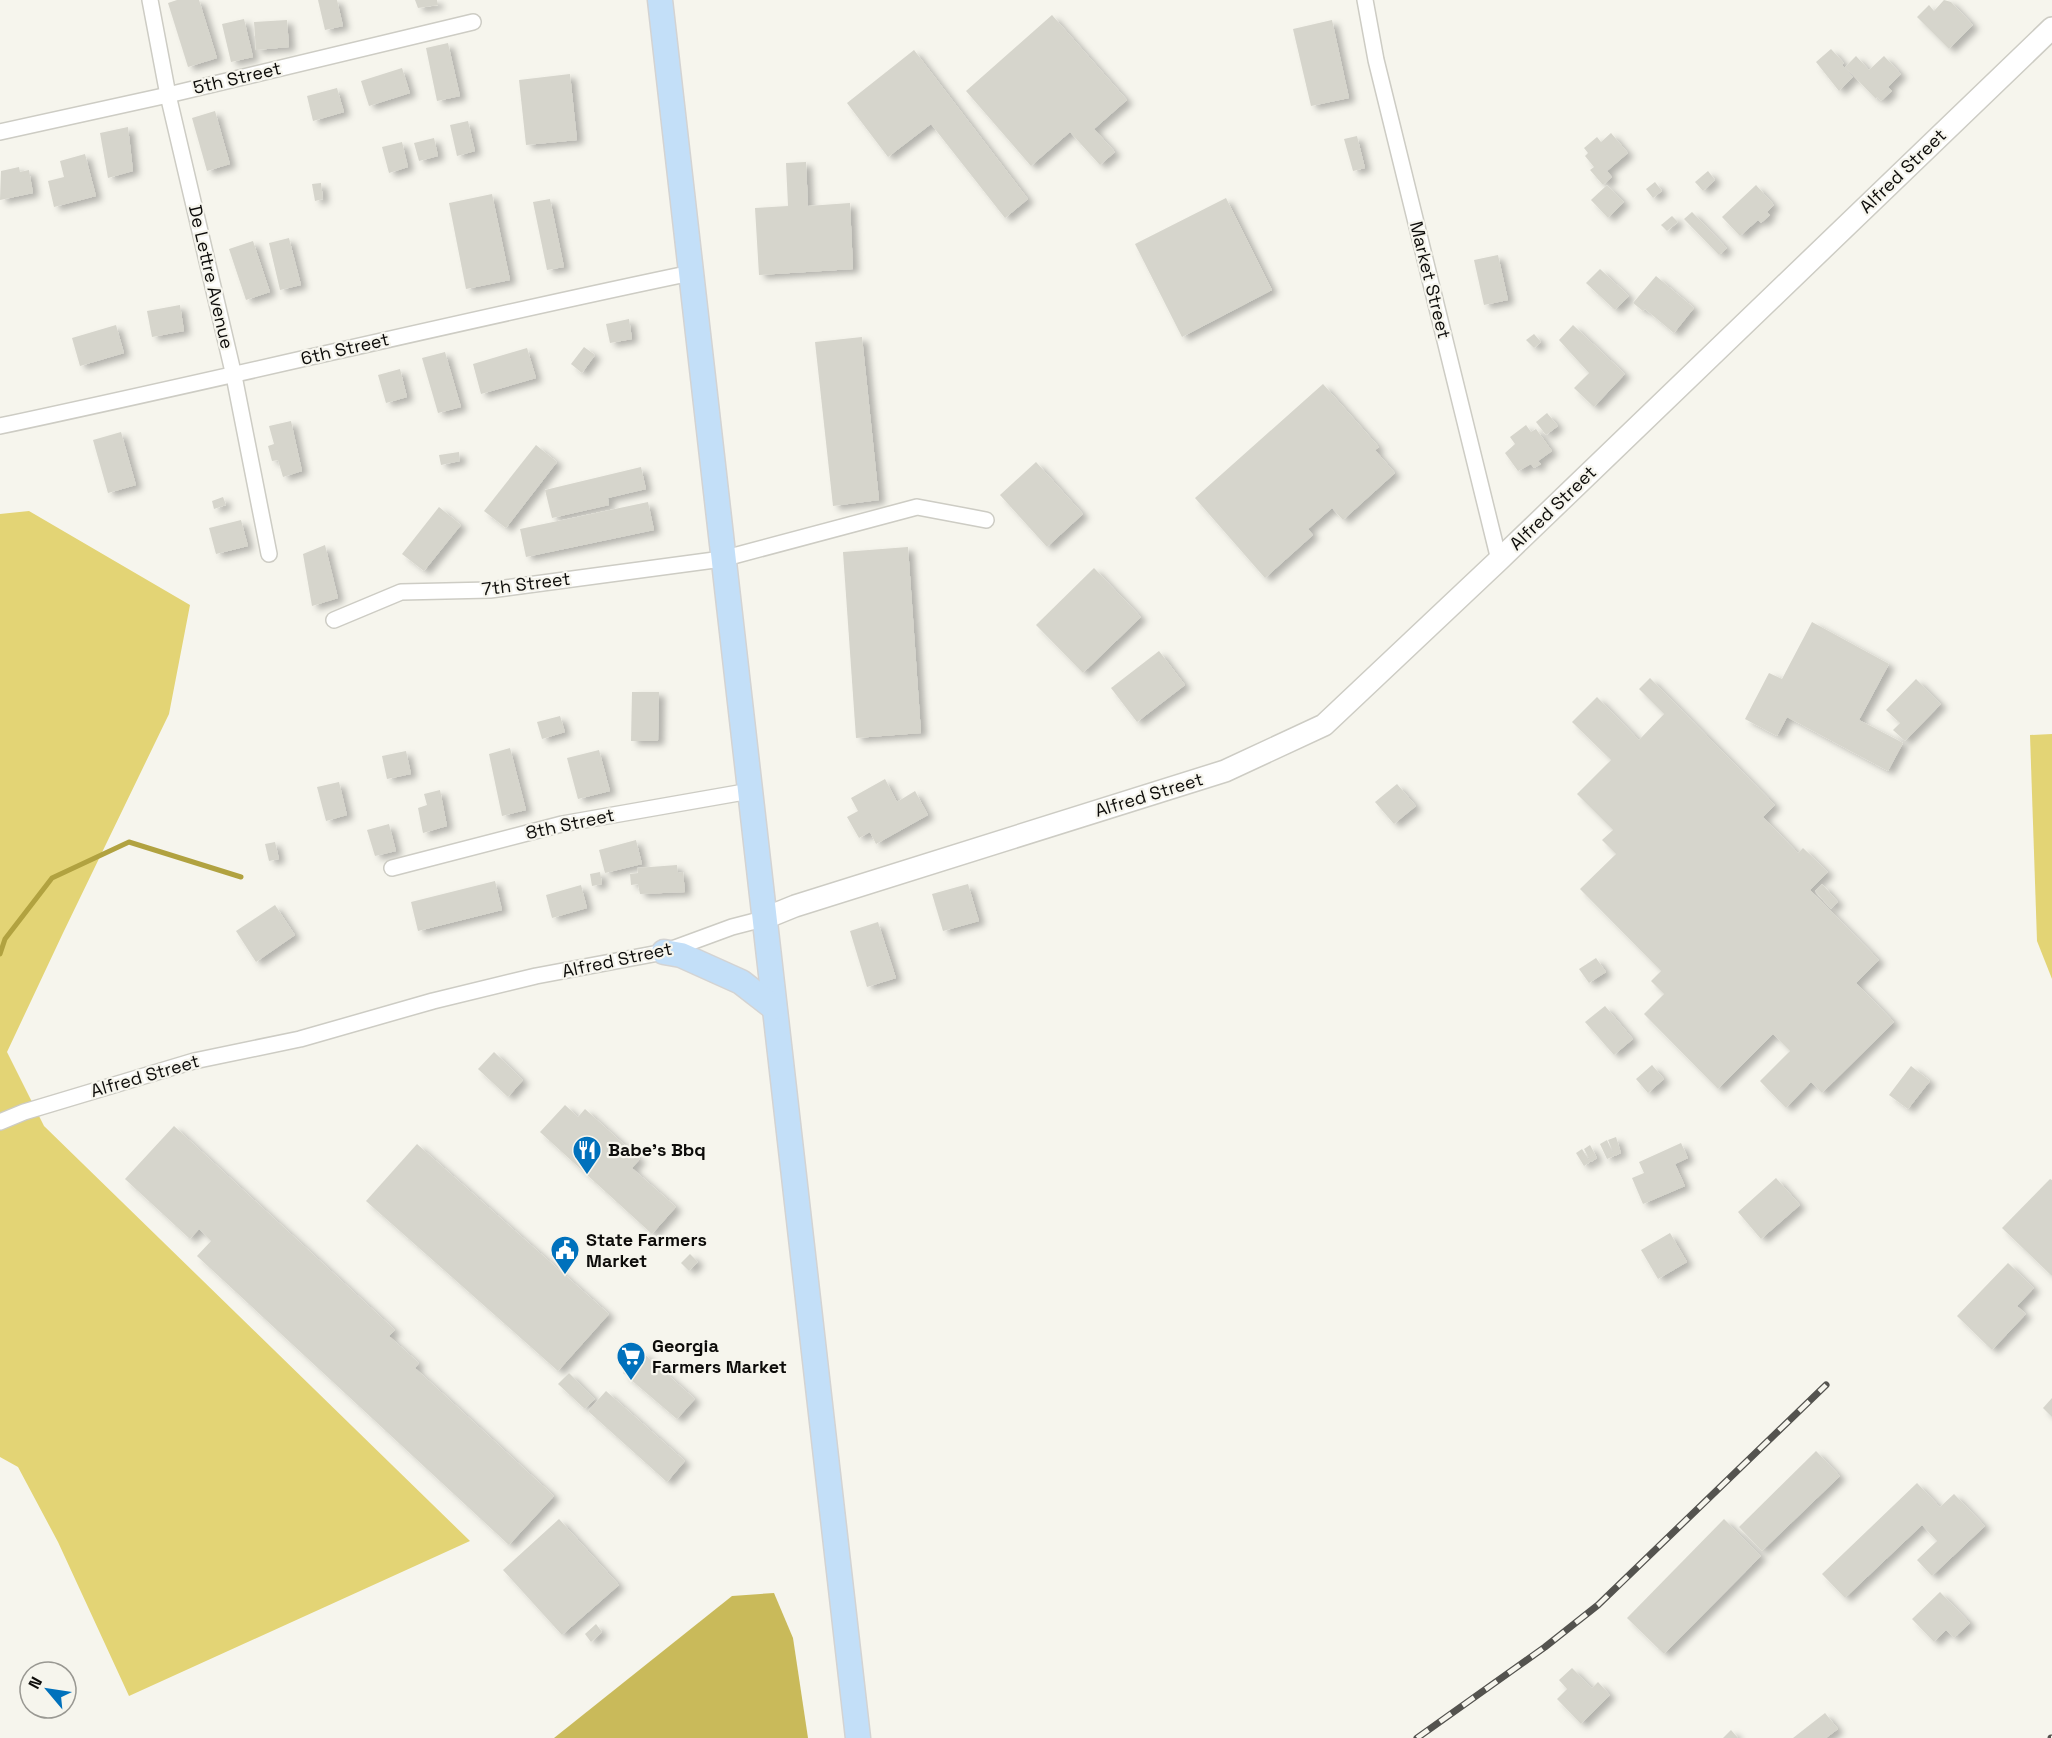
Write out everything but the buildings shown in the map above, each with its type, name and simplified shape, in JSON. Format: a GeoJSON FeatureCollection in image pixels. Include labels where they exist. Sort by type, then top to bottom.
{"type":"FeatureCollection","features":[{"type":"Feature","properties":{"kind":"main road"},"geometry":{"type":"LineString","coordinates":[[660,0],[858,1738]]}},
{"type":"Feature","properties":{"kind":"main road","name":"Alfred Street"},"geometry":{"type":"LineString","coordinates":[[763,919],[795,906],[1226,771],[1324,725],[1499,560],[2052,28]]}},
{"type":"Feature","properties":{"kind":"main road"},"geometry":{"type":"LineString","coordinates":[[664,952],[681,956],[741,982],[774,1007]]}},
{"type":"Feature","properties":{"kind":"street","name":"De Lettre Avenue"},"geometry":{"type":"LineString","coordinates":[[150,0],[168,95],[234,376],[269,554]]}},
{"type":"Feature","properties":{"kind":"street","name":"Market Street"},"geometry":{"type":"LineString","coordinates":[[1365,0],[1376,60],[1499,560]]}},
{"type":"Feature","properties":{"kind":"street","name":"5th Street"},"geometry":{"type":"LineString","coordinates":[[0,132],[168,95],[473,22]]}},
{"type":"Feature","properties":{"kind":"street","name":"6th Street"},"geometry":{"type":"LineString","coordinates":[[0,426],[691,273]]}},
{"type":"Feature","properties":{"kind":"street","name":"7th Street"},"geometry":{"type":"LineString","coordinates":[[334,620],[401,592],[490,590],[722,559],[917,507],[986,520]]}},
{"type":"Feature","properties":{"kind":"street","name":"8th Street"},"geometry":{"type":"LineString","coordinates":[[392,868],[562,824],[750,791]]}},
{"type":"Feature","properties":{"kind":"street","name":"Alfred Street"},"geometry":{"type":"LineString","coordinates":[[0,1122],[24,1112],[194,1061],[300,1039],[433,1001],[536,976],[664,952],[732,927],[763,919]]}},
{"type":"Feature","properties":{"kind":"shaded area"},"geometry":{"type":"Polygon","coordinates":[[[29,511],[190,605],[169,714],[7,1052],[44,1126],[470,1541],[129,1696],[58,1542],[18,1467],[0,1457],[0,514],[29,511]]]}},
{"type":"Feature","properties":{"kind":"shaded area"},"geometry":{"type":"Polygon","coordinates":[[[2052,734],[2052,979],[2037,941],[2030,735],[2052,734]]]}},
{"type":"Feature","properties":{"kind":"shaded area"},"geometry":{"type":"Polygon","coordinates":[[[774,1593],[793,1638],[808,1738],[554,1738],[732,1596],[774,1593]]]}},
{"type":"Feature","properties":{"kind":"waterway"},"geometry":{"type":"LineString","coordinates":[[0,954],[5,939],[52,878],[129,842],[241,877]]}},
{"type":"Feature","properties":{"kind":"railway"},"geometry":{"type":"LineString","coordinates":[[1417,1738],[1545,1647],[1598,1605],[1826,1385]]}},
{"type":"Feature","properties":{"kind":"place","name":"Babe's Bbq"},"geometry":{"type":"Point","coordinates":[587,1176]}},
{"type":"Feature","properties":{"kind":"place","name":"State Farmers Market"},"geometry":{"type":"Point","coordinates":[565,1276]}},
{"type":"Feature","properties":{"kind":"place","name":"Georgia Farmers Market"},"geometry":{"type":"Point","coordinates":[631,1382]}}]}
